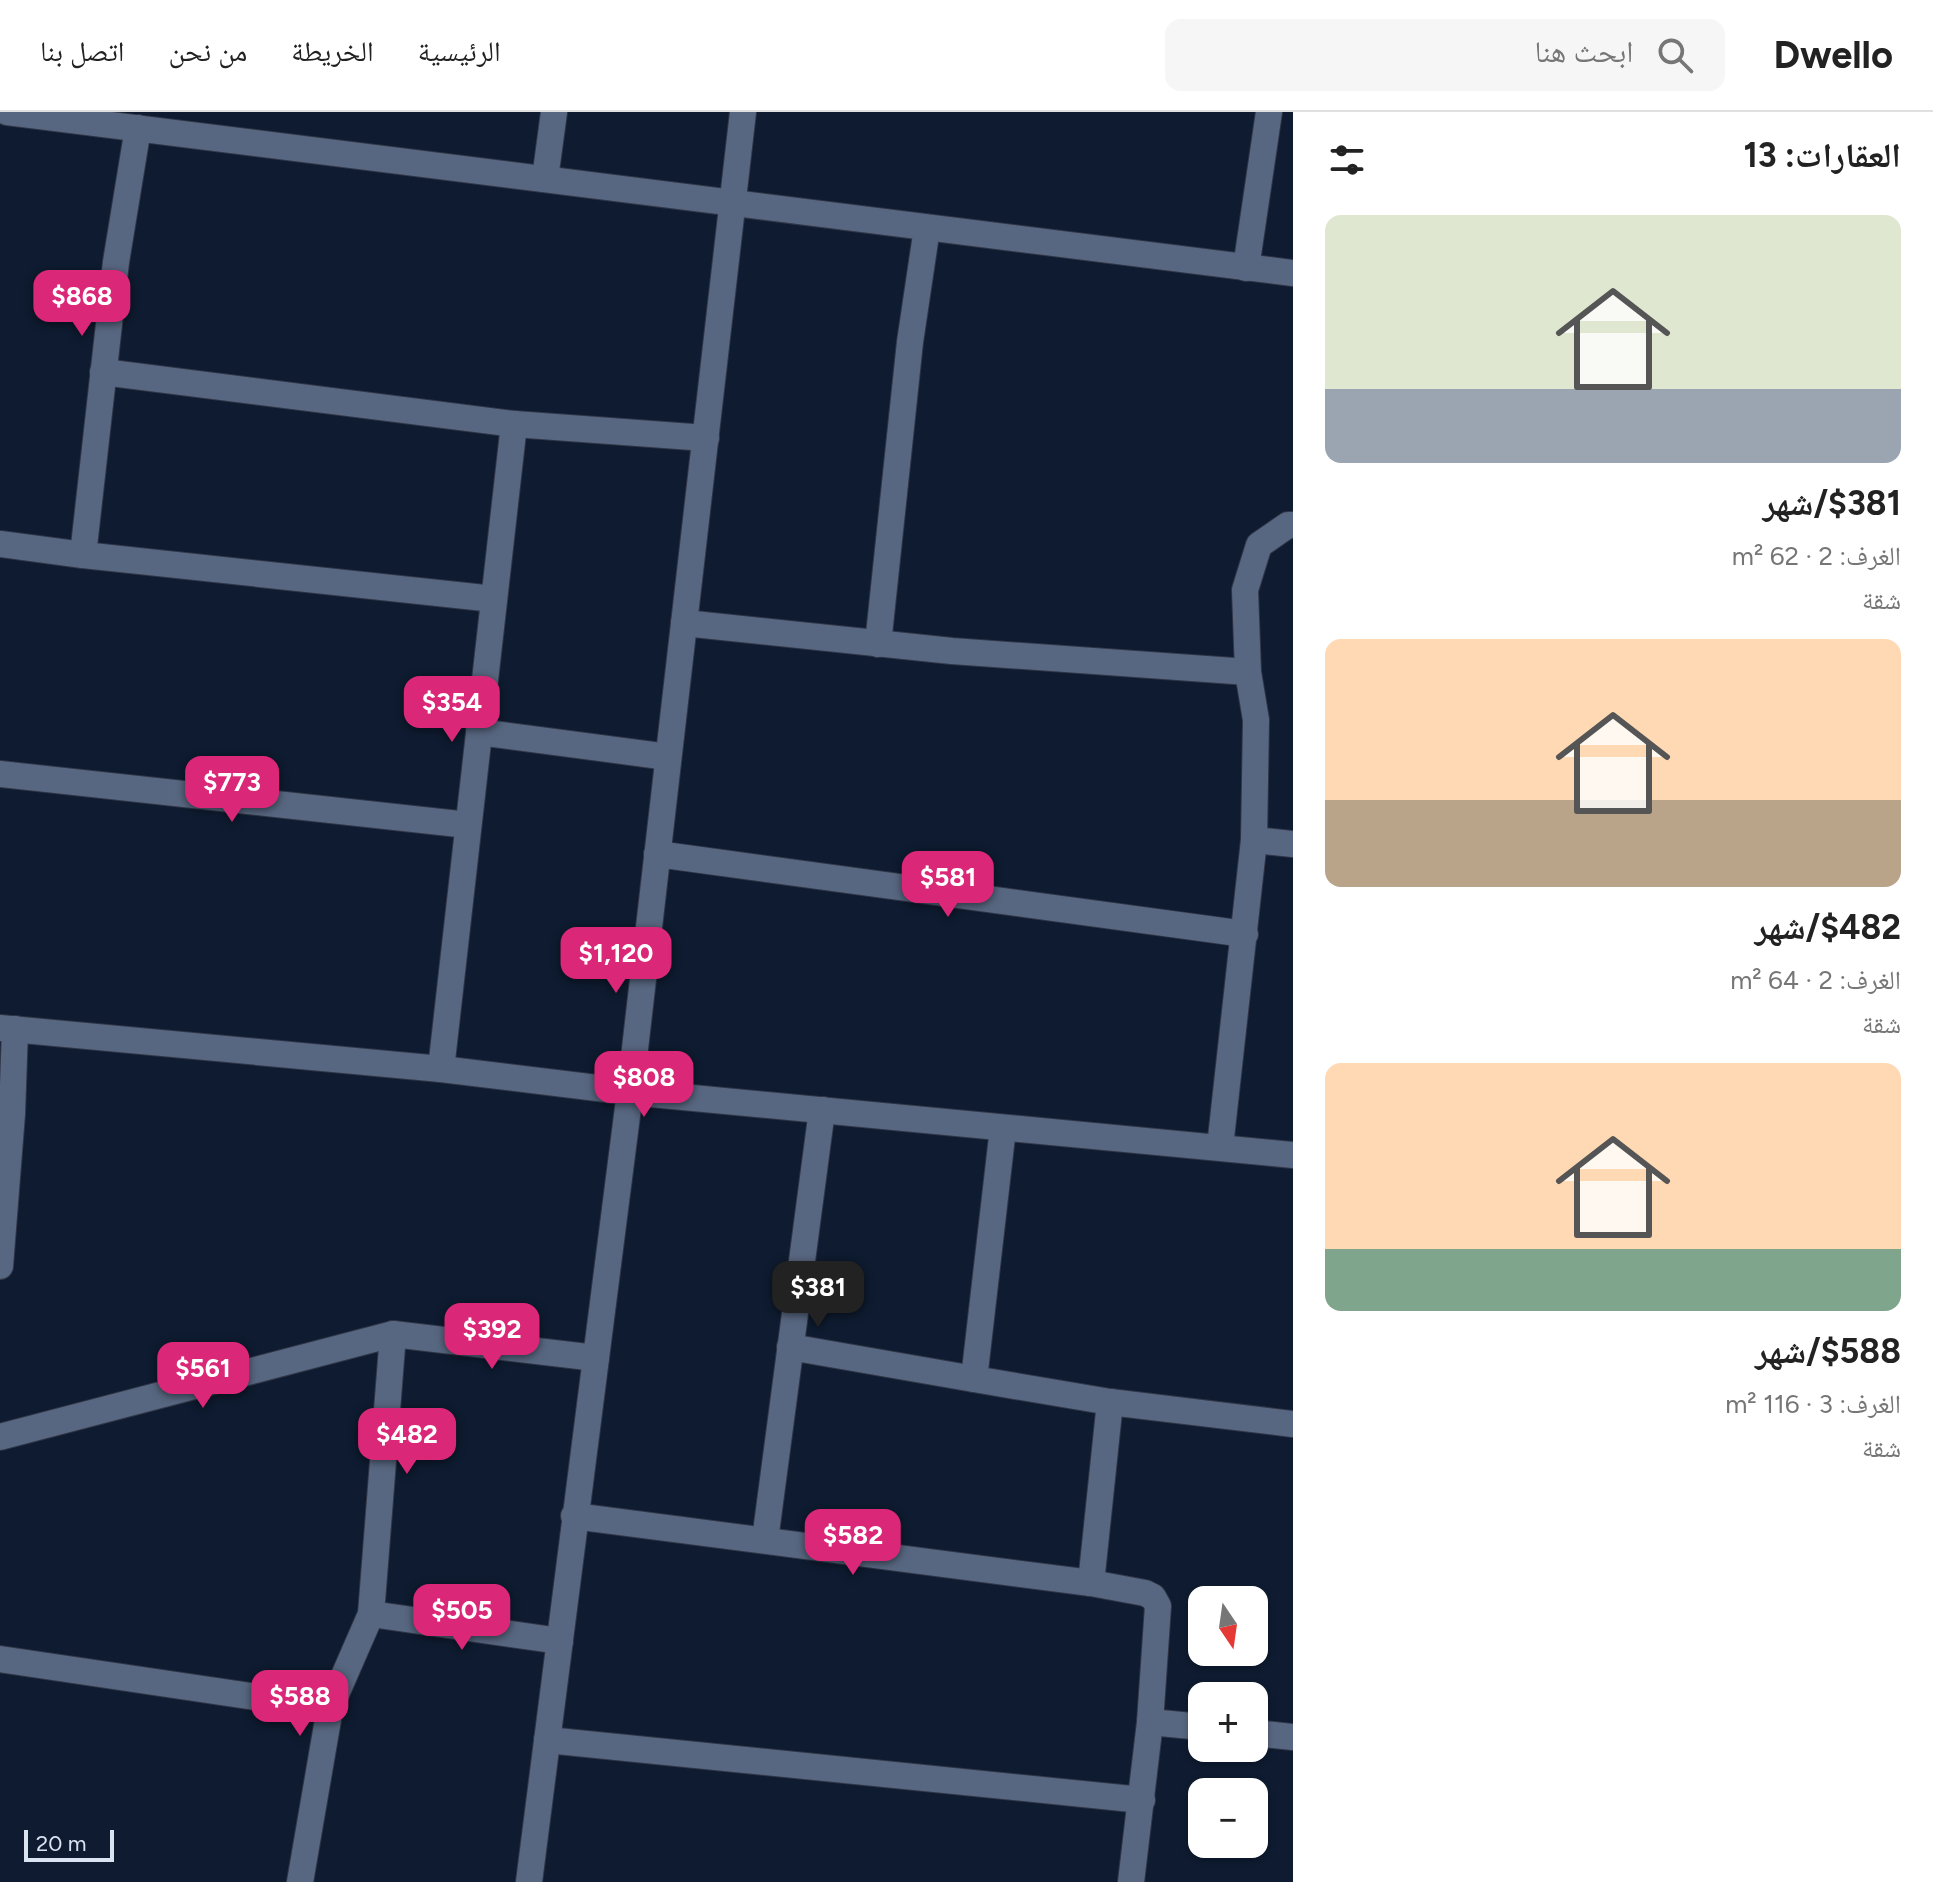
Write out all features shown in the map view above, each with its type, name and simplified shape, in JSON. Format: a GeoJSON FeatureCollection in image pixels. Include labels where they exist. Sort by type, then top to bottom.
{"type":"FeatureCollection","features":[{"type":"Feature","properties":{"kind":"street"},"geometry":{"type":"LineString","coordinates":[[7,112],[1293,273]]}},
{"type":"Feature","properties":{"kind":"street"},"geometry":{"type":"LineString","coordinates":[[545,179],[554,112]]}},
{"type":"Feature","properties":{"kind":"street"},"geometry":{"type":"LineString","coordinates":[[529,1882],[630,1092],[743,112]]}},
{"type":"Feature","properties":{"kind":"street"},"geometry":{"type":"LineString","coordinates":[[1246,268],[1269,112]]}},
{"type":"Feature","properties":{"kind":"street"},"geometry":{"type":"LineString","coordinates":[[83,555],[123,209],[138,128]]}},
{"type":"Feature","properties":{"kind":"street"},"geometry":{"type":"LineString","coordinates":[[878,644],[910,342],[927,228]]}},
{"type":"Feature","properties":{"kind":"street"},"geometry":{"type":"LineString","coordinates":[[103,372],[514,424],[706,438]]}},
{"type":"Feature","properties":{"kind":"street"},"geometry":{"type":"LineString","coordinates":[[441,1069],[514,424]]}},
{"type":"Feature","properties":{"kind":"street"},"geometry":{"type":"LineString","coordinates":[[1220,1147],[1254,840],[1256,720],[1248,672],[1245,590],[1259,545],[1288,525],[1293,525]]}},
{"type":"Feature","properties":{"kind":"street"},"geometry":{"type":"LineString","coordinates":[[0,544],[494,599]]}},
{"type":"Feature","properties":{"kind":"street"},"geometry":{"type":"LineString","coordinates":[[684,623],[878,644],[1248,672]]}},
{"type":"Feature","properties":{"kind":"street"},"geometry":{"type":"LineString","coordinates":[[479,732],[668,757]]}},
{"type":"Feature","properties":{"kind":"street"},"geometry":{"type":"LineString","coordinates":[[0,774],[468,825]]}},
{"type":"Feature","properties":{"kind":"street"},"geometry":{"type":"LineString","coordinates":[[1254,840],[1293,844]]}},
{"type":"Feature","properties":{"kind":"street"},"geometry":{"type":"LineString","coordinates":[[657,854],[1245,934]]}},
{"type":"Feature","properties":{"kind":"street"},"geometry":{"type":"LineString","coordinates":[[0,1266],[12,1114],[8,1029],[441,1069],[630,1092],[1293,1155]]}},
{"type":"Feature","properties":{"kind":"street"},"geometry":{"type":"LineString","coordinates":[[765,1540],[822,1110]]}},
{"type":"Feature","properties":{"kind":"street"},"geometry":{"type":"LineString","coordinates":[[974,1379],[1003,1128]]}},
{"type":"Feature","properties":{"kind":"street"},"geometry":{"type":"LineString","coordinates":[[0,1437],[393,1334],[596,1358]]}},
{"type":"Feature","properties":{"kind":"street"},"geometry":{"type":"LineString","coordinates":[[300,1882],[330,1708],[371,1614],[393,1334]]}},
{"type":"Feature","properties":{"kind":"street"},"geometry":{"type":"LineString","coordinates":[[790,1347],[1110,1402],[1293,1424]]}},
{"type":"Feature","properties":{"kind":"street"},"geometry":{"type":"LineString","coordinates":[[1091,1583],[1110,1402]]}},
{"type":"Feature","properties":{"kind":"street"},"geometry":{"type":"LineString","coordinates":[[574,1516],[1091,1583],[1153,1597],[1158,1606],[1150,1722],[1131,1882]]}},
{"type":"Feature","properties":{"kind":"street"},"geometry":{"type":"LineString","coordinates":[[371,1614],[560,1641]]}},
{"type":"Feature","properties":{"kind":"street"},"geometry":{"type":"LineString","coordinates":[[0,1659],[330,1708]]}},
{"type":"Feature","properties":{"kind":"street"},"geometry":{"type":"LineString","coordinates":[[1150,1722],[1188,1726]]}},
{"type":"Feature","properties":{"kind":"street"},"geometry":{"type":"LineString","coordinates":[[1268,1734],[1293,1737]]}},
{"type":"Feature","properties":{"kind":"street"},"geometry":{"type":"LineString","coordinates":[[547,1740],[1142,1800]]}}]}
